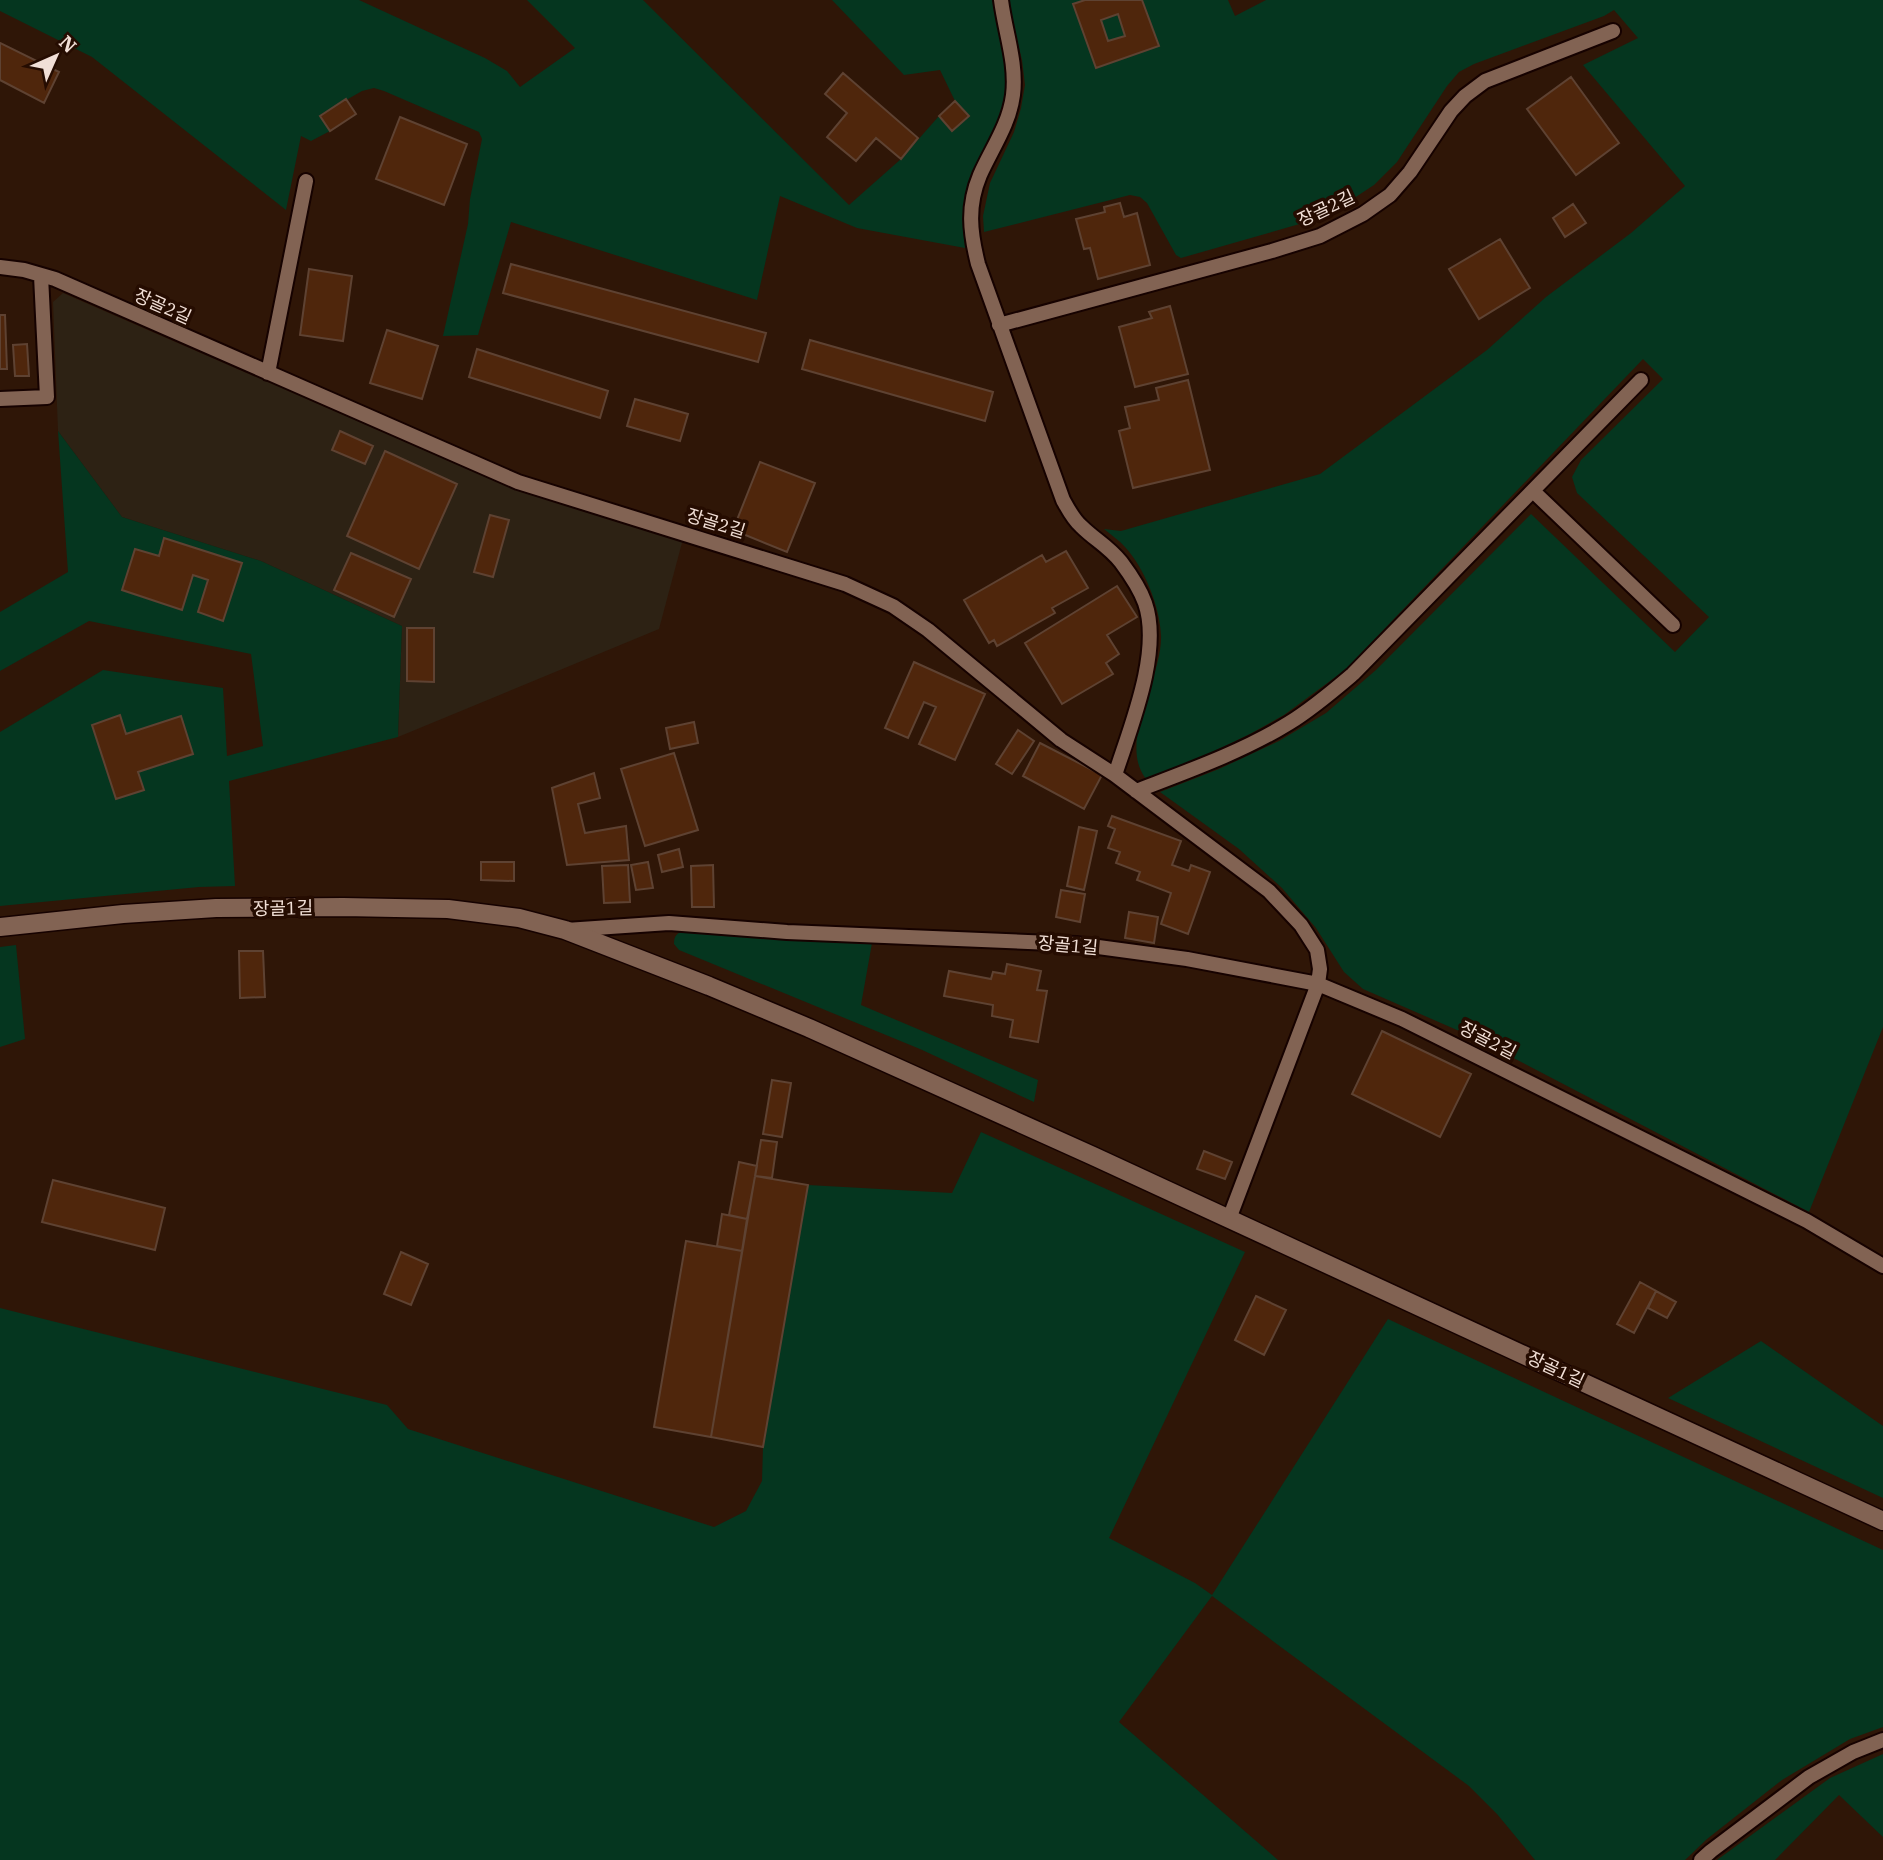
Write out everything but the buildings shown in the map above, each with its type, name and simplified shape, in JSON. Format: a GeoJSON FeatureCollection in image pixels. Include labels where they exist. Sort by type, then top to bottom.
{"type":"FeatureCollection","features":[{"type":"Feature","properties":{"kind":"street","name":"장골1길"},"geometry":{"type":"LineString","coordinates":[[0,927],[123,914],[216,908],[343,907],[448,909],[519,918],[565,930],[809,1028],[1883,1521]]}},
{"type":"Feature","properties":{"kind":"lane"},"geometry":{"type":"LineString","coordinates":[[1002,0],[1013,66],[1013,98],[1007,119],[973,195],[971,237],[999,325],[1063,500],[1081,527],[1108,546],[1136,585],[1145,605],[1149,653],[1144,682],[1115,775]]}},
{"type":"Feature","properties":{"kind":"lane","name":"장골2길"},"geometry":{"type":"LineString","coordinates":[[999,325],[1320,236],[1363,214],[1390,195],[1410,172],[1451,111],[1485,81],[1613,31]]}},
{"type":"Feature","properties":{"kind":"lane"},"geometry":{"type":"LineString","coordinates":[[268,373],[306,181]]}},
{"type":"Feature","properties":{"kind":"lane","name":"장골2길"},"geometry":{"type":"LineString","coordinates":[[0,267],[24,270],[55,279],[518,482],[845,584],[893,607],[928,630],[1061,740],[1115,775],[1269,891],[1301,925],[1317,950],[1321,969],[1318,984],[1402,1019],[1734,1184],[1807,1221],[1883,1266]]}},
{"type":"Feature","properties":{"kind":"lane"},"geometry":{"type":"LineString","coordinates":[[0,399],[47,397],[41,276]]}},
{"type":"Feature","properties":{"kind":"lane"},"geometry":{"type":"LineString","coordinates":[[1136,791],[1247,745],[1321,701],[1353,674],[1641,380]]}},
{"type":"Feature","properties":{"kind":"lane"},"geometry":{"type":"LineString","coordinates":[[1533,491],[1673,625]]}},
{"type":"Feature","properties":{"kind":"lane","name":"장골1길"},"geometry":{"type":"LineString","coordinates":[[565,930],[669,922],[787,932],[1076,944],[1187,959],[1318,984]]}},
{"type":"Feature","properties":{"kind":"lane"},"geometry":{"type":"LineString","coordinates":[[1230,1219],[1318,984]]}},
{"type":"Feature","properties":{"kind":"lane"},"geometry":{"type":"LineString","coordinates":[[1701,1860],[1809,1777],[1853,1752],[1883,1740]]}},
{"type":"Feature","properties":{"kind":"shaded area"},"geometry":{"type":"Polygon","coordinates":[[[63,293],[518,491],[683,539],[659,629],[398,737],[402,626],[261,561],[122,517],[58,431],[53,302],[63,293]]]}},
{"type":"Feature","properties":{"kind":"green space"},"geometry":{"type":"Polygon","coordinates":[[[0,0],[359,0],[485,58],[507,71],[520,87],[575,48],[527,0],[643,0],[849,205],[901,159],[939,116],[952,131],[969,116],[955,101],[940,70],[904,75],[832,0],[994,0],[1009,87],[1001,120],[965,197],[965,248],[857,228],[780,196],[757,300],[511,222],[478,335],[443,336],[468,224],[482,139],[479,132],[384,91],[374,88],[362,91],[320,115],[330,131],[311,141],[301,136],[286,210],[92,57],[0,11],[0,0]]]}},
{"type":"Feature","properties":{"kind":"green space"},"geometry":{"type":"Polygon","coordinates":[[[1007,0],[1228,0],[1235,16],[1266,0],[1883,0],[1883,1027],[1809,1212],[1473,1037],[1363,989],[1344,972],[1316,928],[1282,888],[1239,849],[1160,792],[1219,769],[1279,741],[1326,713],[1376,670],[1531,514],[1675,652],[1709,617],[1577,493],[1572,477],[1581,460],[1663,379],[1643,359],[1345,670],[1284,715],[1200,758],[1146,779],[1138,764],[1136,747],[1143,709],[1160,652],[1160,624],[1154,600],[1139,565],[1123,544],[1104,529],[1121,531],[1320,474],[1487,350],[1546,297],[1631,233],[1685,186],[1583,65],[1638,38],[1614,10],[1474,64],[1459,72],[1447,86],[1397,162],[1374,185],[1342,206],[1310,221],[1181,258],[1176,255],[1147,203],[1140,197],[1130,195],[984,232],[983,216],[990,183],[1014,132],[1025,85],[1022,60],[1007,0]]]}},
{"type":"Feature","properties":{"kind":"green space"},"geometry":{"type":"Polygon","coordinates":[[[58,431],[122,517],[261,561],[402,626],[398,737],[229,781],[235,886],[0,906],[0,732],[103,670],[223,688],[227,756],[263,746],[251,654],[89,621],[0,671],[0,612],[68,572],[58,431]]]}},
{"type":"Feature","properties":{"kind":"green space"},"geometry":{"type":"Polygon","coordinates":[[[685,931],[872,943],[861,1005],[1038,1080],[1034,1102],[920,1049],[679,950],[674,944],[675,938],[685,931]]]}},
{"type":"Feature","properties":{"kind":"green space"},"geometry":{"type":"Polygon","coordinates":[[[16,945],[25,1039],[0,1047],[0,947],[16,945]]]}},
{"type":"Feature","properties":{"kind":"green space"},"geometry":{"type":"Polygon","coordinates":[[[981,1132],[1245,1252],[1109,1538],[1195,1583],[1212,1595],[1388,1319],[1883,1550],[1883,1727],[1850,1739],[1782,1780],[1707,1839],[1685,1860],[1535,1860],[1497,1814],[1469,1786],[1212,1596],[1119,1722],[1278,1860],[0,1860],[0,1308],[387,1405],[408,1429],[714,1527],[746,1511],[762,1481],[763,1447],[808,1185],[952,1193],[981,1132]]]}},
{"type":"Feature","properties":{"kind":"green space"},"geometry":{"type":"Polygon","coordinates":[[[1761,1341],[1883,1426],[1883,1498],[1668,1398],[1761,1341]]]}},
{"type":"Feature","properties":{"kind":"green space"},"geometry":{"type":"Polygon","coordinates":[[[1883,1754],[1883,1837],[1839,1795],[1775,1860],[1717,1860],[1830,1778],[1883,1754]]]}}]}
